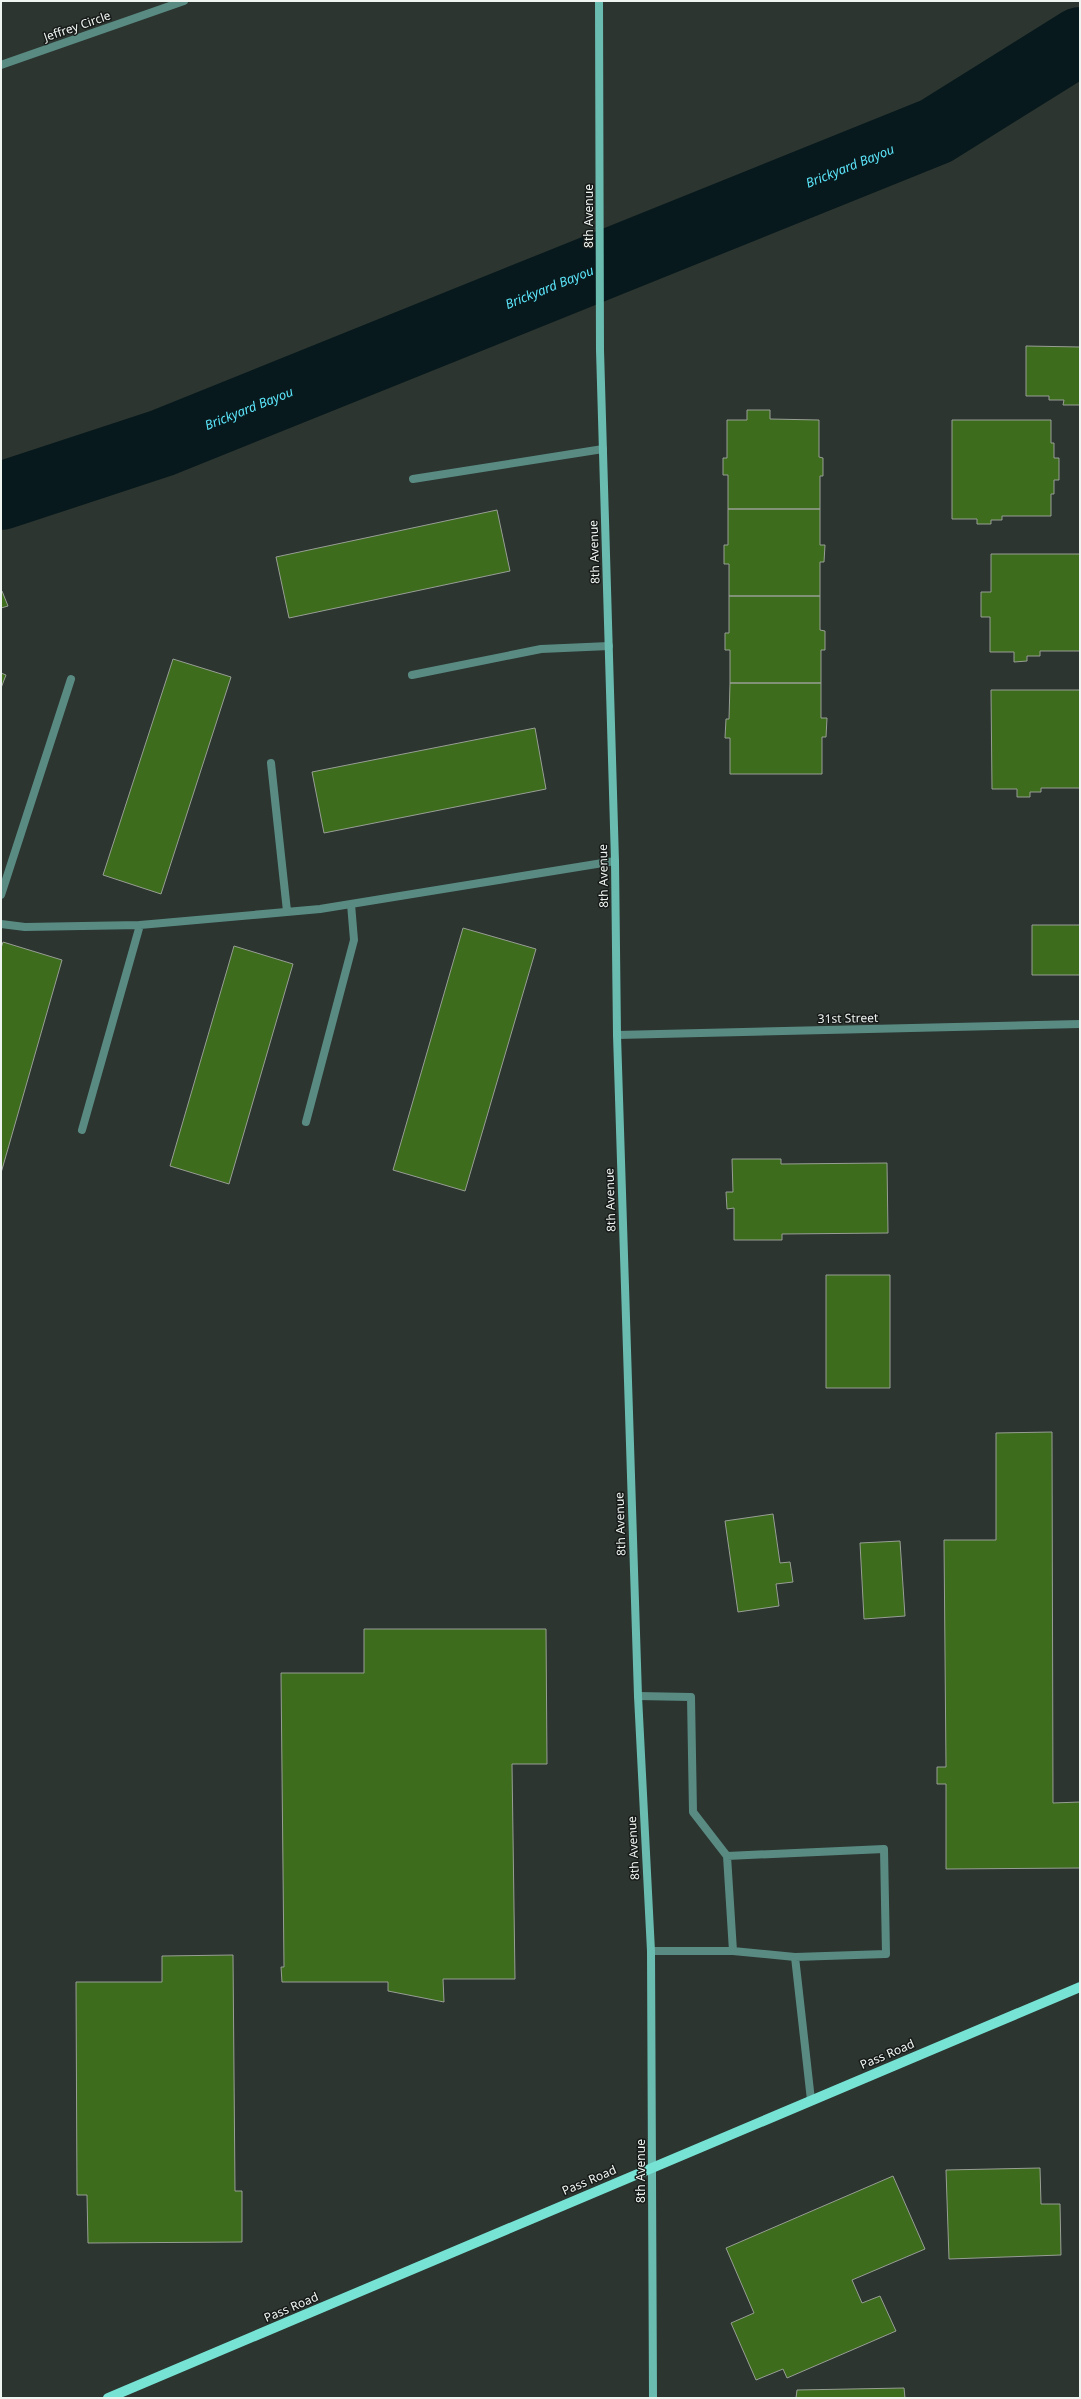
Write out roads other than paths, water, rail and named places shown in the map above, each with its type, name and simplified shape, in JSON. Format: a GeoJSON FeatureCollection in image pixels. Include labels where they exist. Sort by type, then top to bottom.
{"type":"FeatureCollection","features":[{"type":"Feature","properties":{"kind":"main road","name":"Pass Road"},"geometry":{"type":"LineString","coordinates":[[108,2398],[1080,1987]]}},
{"type":"Feature","properties":{"kind":"street","name":"Jeffrey Circle"},"geometry":{"type":"LineString","coordinates":[[1,65],[184,1]]}},
{"type":"Feature","properties":{"kind":"street","name":"8th Avenue"},"geometry":{"type":"LineString","coordinates":[[599,1],[600,350],[615,861],[617,1035],[638,1696],[651,1952],[653,2398]]}},
{"type":"Feature","properties":{"kind":"street"},"geometry":{"type":"LineString","coordinates":[[413,479],[603,449]]}},
{"type":"Feature","properties":{"kind":"street"},"geometry":{"type":"LineString","coordinates":[[412,674],[541,649],[609,646]]}},
{"type":"Feature","properties":{"kind":"street"},"geometry":{"type":"LineString","coordinates":[[1,895],[71,679]]}},
{"type":"Feature","properties":{"kind":"street"},"geometry":{"type":"LineString","coordinates":[[271,763],[287,911]]}},
{"type":"Feature","properties":{"kind":"street"},"geometry":{"type":"LineString","coordinates":[[1,924],[25,927],[140,926],[320,909],[615,861]]}},
{"type":"Feature","properties":{"kind":"street"},"geometry":{"type":"LineString","coordinates":[[306,1122],[354,940],[351,904]]}},
{"type":"Feature","properties":{"kind":"street"},"geometry":{"type":"LineString","coordinates":[[82,1130],[140,926]]}},
{"type":"Feature","properties":{"kind":"street","name":"31st Street"},"geometry":{"type":"LineString","coordinates":[[617,1035],[1080,1024]]}},
{"type":"Feature","properties":{"kind":"street"},"geometry":{"type":"LineString","coordinates":[[638,1696],[691,1697],[693,1812],[727,1856],[733,1952]]}},
{"type":"Feature","properties":{"kind":"street"},"geometry":{"type":"LineString","coordinates":[[651,1952],[733,1952],[795,1956],[886,1954],[884,1849],[727,1856]]}},
{"type":"Feature","properties":{"kind":"street"},"geometry":{"type":"LineString","coordinates":[[795,1956],[811,2100]]}},
{"type":"Feature","properties":{"kind":"waterway","name":"Brickyard Bayou"},"geometry":{"type":"LineString","coordinates":[[1,496],[162,443],[936,131],[1080,41]]}}]}
